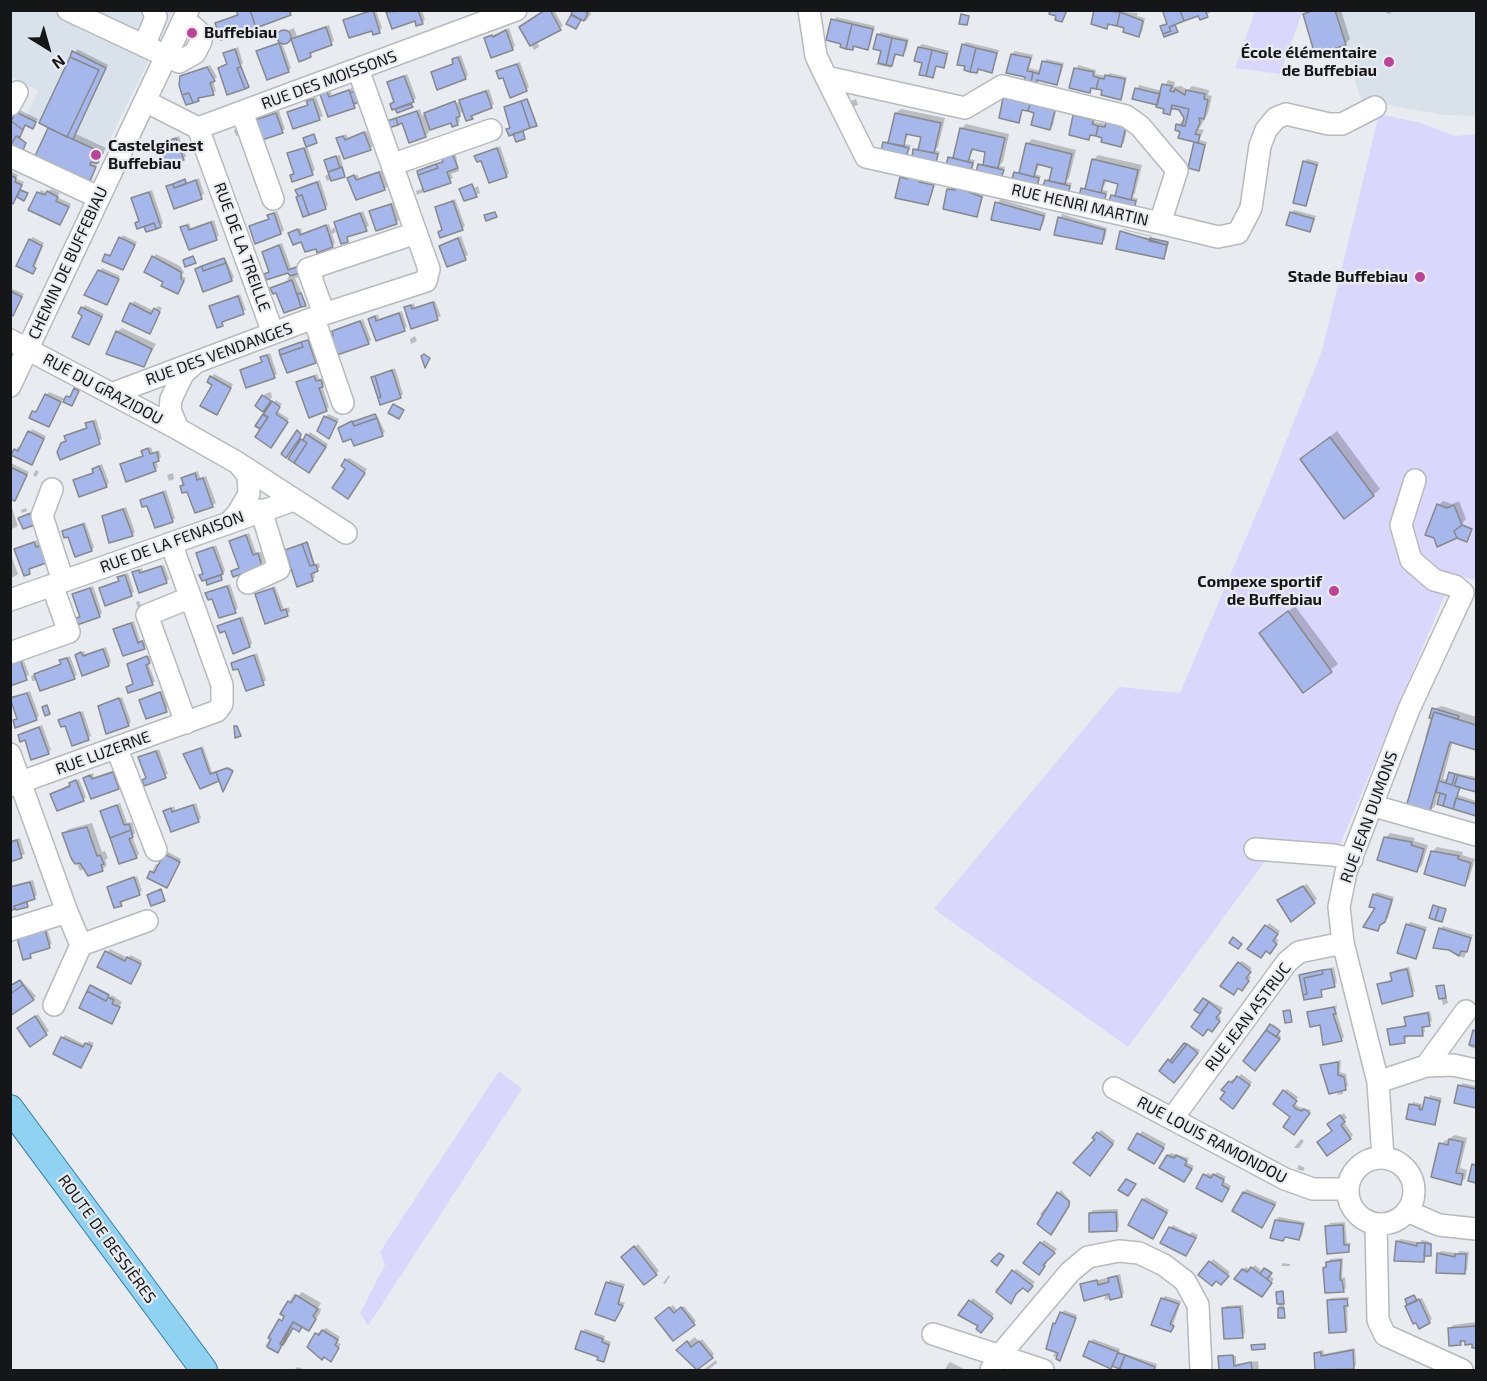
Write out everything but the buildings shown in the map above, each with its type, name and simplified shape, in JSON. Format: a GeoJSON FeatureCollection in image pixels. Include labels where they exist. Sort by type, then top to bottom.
{"type":"FeatureCollection","features":[{"type":"Feature","properties":{"kind":"main road","name":"ROUTE DE BESSIÈRES"},"geometry":{"type":"LineString","coordinates":[[10,1108],[204,1371]]}},
{"type":"Feature","properties":{"kind":"street"},"geometry":{"type":"LineString","coordinates":[[68,10],[113,20],[144,46],[167,57]]}},
{"type":"Feature","properties":{"kind":"street"},"geometry":{"type":"LineString","coordinates":[[144,46],[156,17],[153,10]]}},
{"type":"Feature","properties":{"kind":"street","name":"RUE DES MOISSONS"},"geometry":{"type":"LineString","coordinates":[[198,128],[516,10]]}},
{"type":"Feature","properties":{"kind":"street","name":"RUE HENRI MARTIN"},"geometry":{"type":"LineString","coordinates":[[810,10],[816,56],[826,77],[866,157],[1160,223],[1177,170],[1140,126],[1126,116],[1002,86],[965,108],[826,77]]}},
{"type":"Feature","properties":{"kind":"street","name":"CHEMIN DE BUFFEBIAU"},"geometry":{"type":"LineString","coordinates":[[10,386],[20,344],[98,197],[185,17]]}},
{"type":"Feature","properties":{"kind":"street","name":"RUE DES VENDANGES"},"geometry":{"type":"LineString","coordinates":[[114,393],[319,316],[426,281],[429,269],[394,165],[358,69]]}},
{"type":"Feature","properties":{"kind":"street"},"geometry":{"type":"LineString","coordinates":[[145,101],[198,128]]}},
{"type":"Feature","properties":{"kind":"street"},"geometry":{"type":"LineString","coordinates":[[1160,223],[1218,237],[1238,233],[1251,208],[1260,146],[1266,130],[1276,118],[1286,114],[1329,124],[1342,124],[1375,107]]}},
{"type":"Feature","properties":{"kind":"street"},"geometry":{"type":"LineString","coordinates":[[242,112],[273,200]]}},
{"type":"Feature","properties":{"kind":"street","name":"RUE DE LA TREILLE"},"geometry":{"type":"LineString","coordinates":[[198,128],[273,333]]}},
{"type":"Feature","properties":{"kind":"street"},"geometry":{"type":"LineString","coordinates":[[394,165],[491,130]]}},
{"type":"Feature","properties":{"kind":"street"},"geometry":{"type":"LineString","coordinates":[[10,156],[98,197]]}},
{"type":"Feature","properties":{"kind":"street"},"geometry":{"type":"LineString","coordinates":[[343,403],[308,269],[416,232]]}},
{"type":"Feature","properties":{"kind":"street","name":"RUE DU GRAZIDOU"},"geometry":{"type":"LineString","coordinates":[[20,344],[114,393],[238,463],[346,533]]}},
{"type":"Feature","properties":{"kind":"street","name":"RUE DU GRAZIDOU"},"geometry":{"type":"LineString","coordinates":[[178,429],[170,410],[171,399],[183,374],[196,362]]}},
{"type":"Feature","properties":{"kind":"street"},"geometry":{"type":"LineString","coordinates":[[229,522],[238,513],[249,494],[248,476],[238,463]]}},
{"type":"Feature","properties":{"kind":"street"},"geometry":{"type":"LineString","coordinates":[[1414,480],[1401,525],[1412,560],[1434,580],[1470,590]]}},
{"type":"Feature","properties":{"kind":"street"},"geometry":{"type":"LineString","coordinates":[[10,653],[69,632],[42,516],[52,489]]}},
{"type":"Feature","properties":{"kind":"street","name":"RUE DE LA FENAISON"},"geometry":{"type":"LineString","coordinates":[[10,600],[294,500]]}},
{"type":"Feature","properties":{"kind":"street"},"geometry":{"type":"LineString","coordinates":[[248,584],[279,569],[261,510]]}},
{"type":"Feature","properties":{"kind":"street","name":"RUE LUZERNE"},"geometry":{"type":"LineString","coordinates":[[16,785],[217,711],[224,695],[171,543]]}},
{"type":"Feature","properties":{"kind":"street","name":"RUE JEAN DUMONS"},"geometry":{"type":"LineString","coordinates":[[1383,1158],[1378,1082],[1343,943],[1339,907],[1352,859],[1409,709],[1470,590]]}},
{"type":"Feature","properties":{"kind":"street"},"geometry":{"type":"LineString","coordinates":[[186,723],[147,615],[189,598]]}},
{"type":"Feature","properties":{"kind":"street"},"geometry":{"type":"LineString","coordinates":[[117,749],[156,850]]}},
{"type":"Feature","properties":{"kind":"street"},"geometry":{"type":"LineString","coordinates":[[10,754],[16,785],[81,945]]}},
{"type":"Feature","properties":{"kind":"street"},"geometry":{"type":"LineString","coordinates":[[1374,806],[1476,835]]}},
{"type":"Feature","properties":{"kind":"street"},"geometry":{"type":"LineString","coordinates":[[1255,849],[1333,855],[1352,859]]}},
{"type":"Feature","properties":{"kind":"street"},"geometry":{"type":"LineString","coordinates":[[10,930],[67,912]]}},
{"type":"Feature","properties":{"kind":"street"},"geometry":{"type":"LineString","coordinates":[[54,1005],[81,945],[147,921]]}},
{"type":"Feature","properties":{"kind":"street","name":"RUE JEAN ASTRUC"},"geometry":{"type":"LineString","coordinates":[[1172,1119],[1287,962],[1299,952],[1343,943]]}},
{"type":"Feature","properties":{"kind":"street"},"geometry":{"type":"LineString","coordinates":[[1426,1066],[1466,1011]]}},
{"type":"Feature","properties":{"kind":"street"},"geometry":{"type":"LineString","coordinates":[[1378,1082],[1426,1066],[1453,1065],[1476,1070]]}},
{"type":"Feature","properties":{"kind":"street","name":"RUE LOUIS RAMONDOU"},"geometry":{"type":"LineString","coordinates":[[1114,1088],[1285,1179],[1313,1189],[1348,1189]]}},
{"type":"Feature","properties":{"kind":"street"},"geometry":{"type":"LineString","coordinates":[[1383,1158],[1395,1161],[1411,1177],[1413,1200],[1399,1219],[1376,1224],[1364,1220],[1355,1212],[1349,1201],[1348,1189],[1355,1170],[1363,1163],[1383,1158]]}},
{"type":"Feature","properties":{"kind":"street"},"geometry":{"type":"LineString","coordinates":[[1407,1210],[1439,1225],[1476,1229]]}},
{"type":"Feature","properties":{"kind":"street"},"geometry":{"type":"LineString","coordinates":[[1376,1224],[1378,1320],[1385,1335],[1462,1371]]}},
{"type":"Feature","properties":{"kind":"street"},"geometry":{"type":"LineString","coordinates":[[995,1363],[1070,1272],[1088,1257],[1119,1251],[1139,1253],[1164,1265],[1185,1281],[1198,1305],[1202,1371]]}},
{"type":"Feature","properties":{"kind":"street"},"geometry":{"type":"LineString","coordinates":[[933,1334],[995,1363],[1043,1371]]}},
{"type":"Feature","properties":{"kind":"shaded area"},"geometry":{"type":"Polygon","coordinates":[[[11,11],[173,11],[103,153],[26,117],[38,90],[11,77],[11,11]]]}},
{"type":"Feature","properties":{"kind":"shaded area"},"geometry":{"type":"Polygon","coordinates":[[[1255,11],[1303,11],[1280,74],[1235,68],[1255,11]]]}},
{"type":"Feature","properties":{"kind":"shaded area"},"geometry":{"type":"Polygon","coordinates":[[[1335,11],[1476,11],[1476,116],[1444,115],[1361,100],[1335,11]]]}},
{"type":"Feature","properties":{"kind":"shaded area","name":"Compexe sportif de Buffebiau"},"geometry":{"type":"Polygon","coordinates":[[[1379,114],[1421,123],[1455,136],[1476,134],[1476,580],[1453,575],[1337,852],[1266,860],[1128,1047],[934,909],[1119,687],[1180,693],[1269,484],[1322,351],[1379,114]]]}},
{"type":"Feature","properties":{"kind":"shaded area"},"geometry":{"type":"Polygon","coordinates":[[[499,1071],[522,1089],[368,1326],[360,1313],[385,1265],[380,1252],[499,1071]]]}},
{"type":"Feature","properties":{"kind":"place","name":"Buffebiau"},"geometry":{"type":"Point","coordinates":[192,33]}},
{"type":"Feature","properties":{"kind":"place","name":"École élémentaire de Buffebiau"},"geometry":{"type":"Point","coordinates":[1389,62]}},
{"type":"Feature","properties":{"kind":"place","name":"Castelginest Buffebiau"},"geometry":{"type":"Point","coordinates":[96,155]}},
{"type":"Feature","properties":{"kind":"place","name":"Stade Buffebiau"},"geometry":{"type":"Point","coordinates":[1420,277]}},
{"type":"Feature","properties":{"kind":"place","name":"Compexe sportif de Buffebiau"},"geometry":{"type":"Point","coordinates":[1334,591]}}]}
